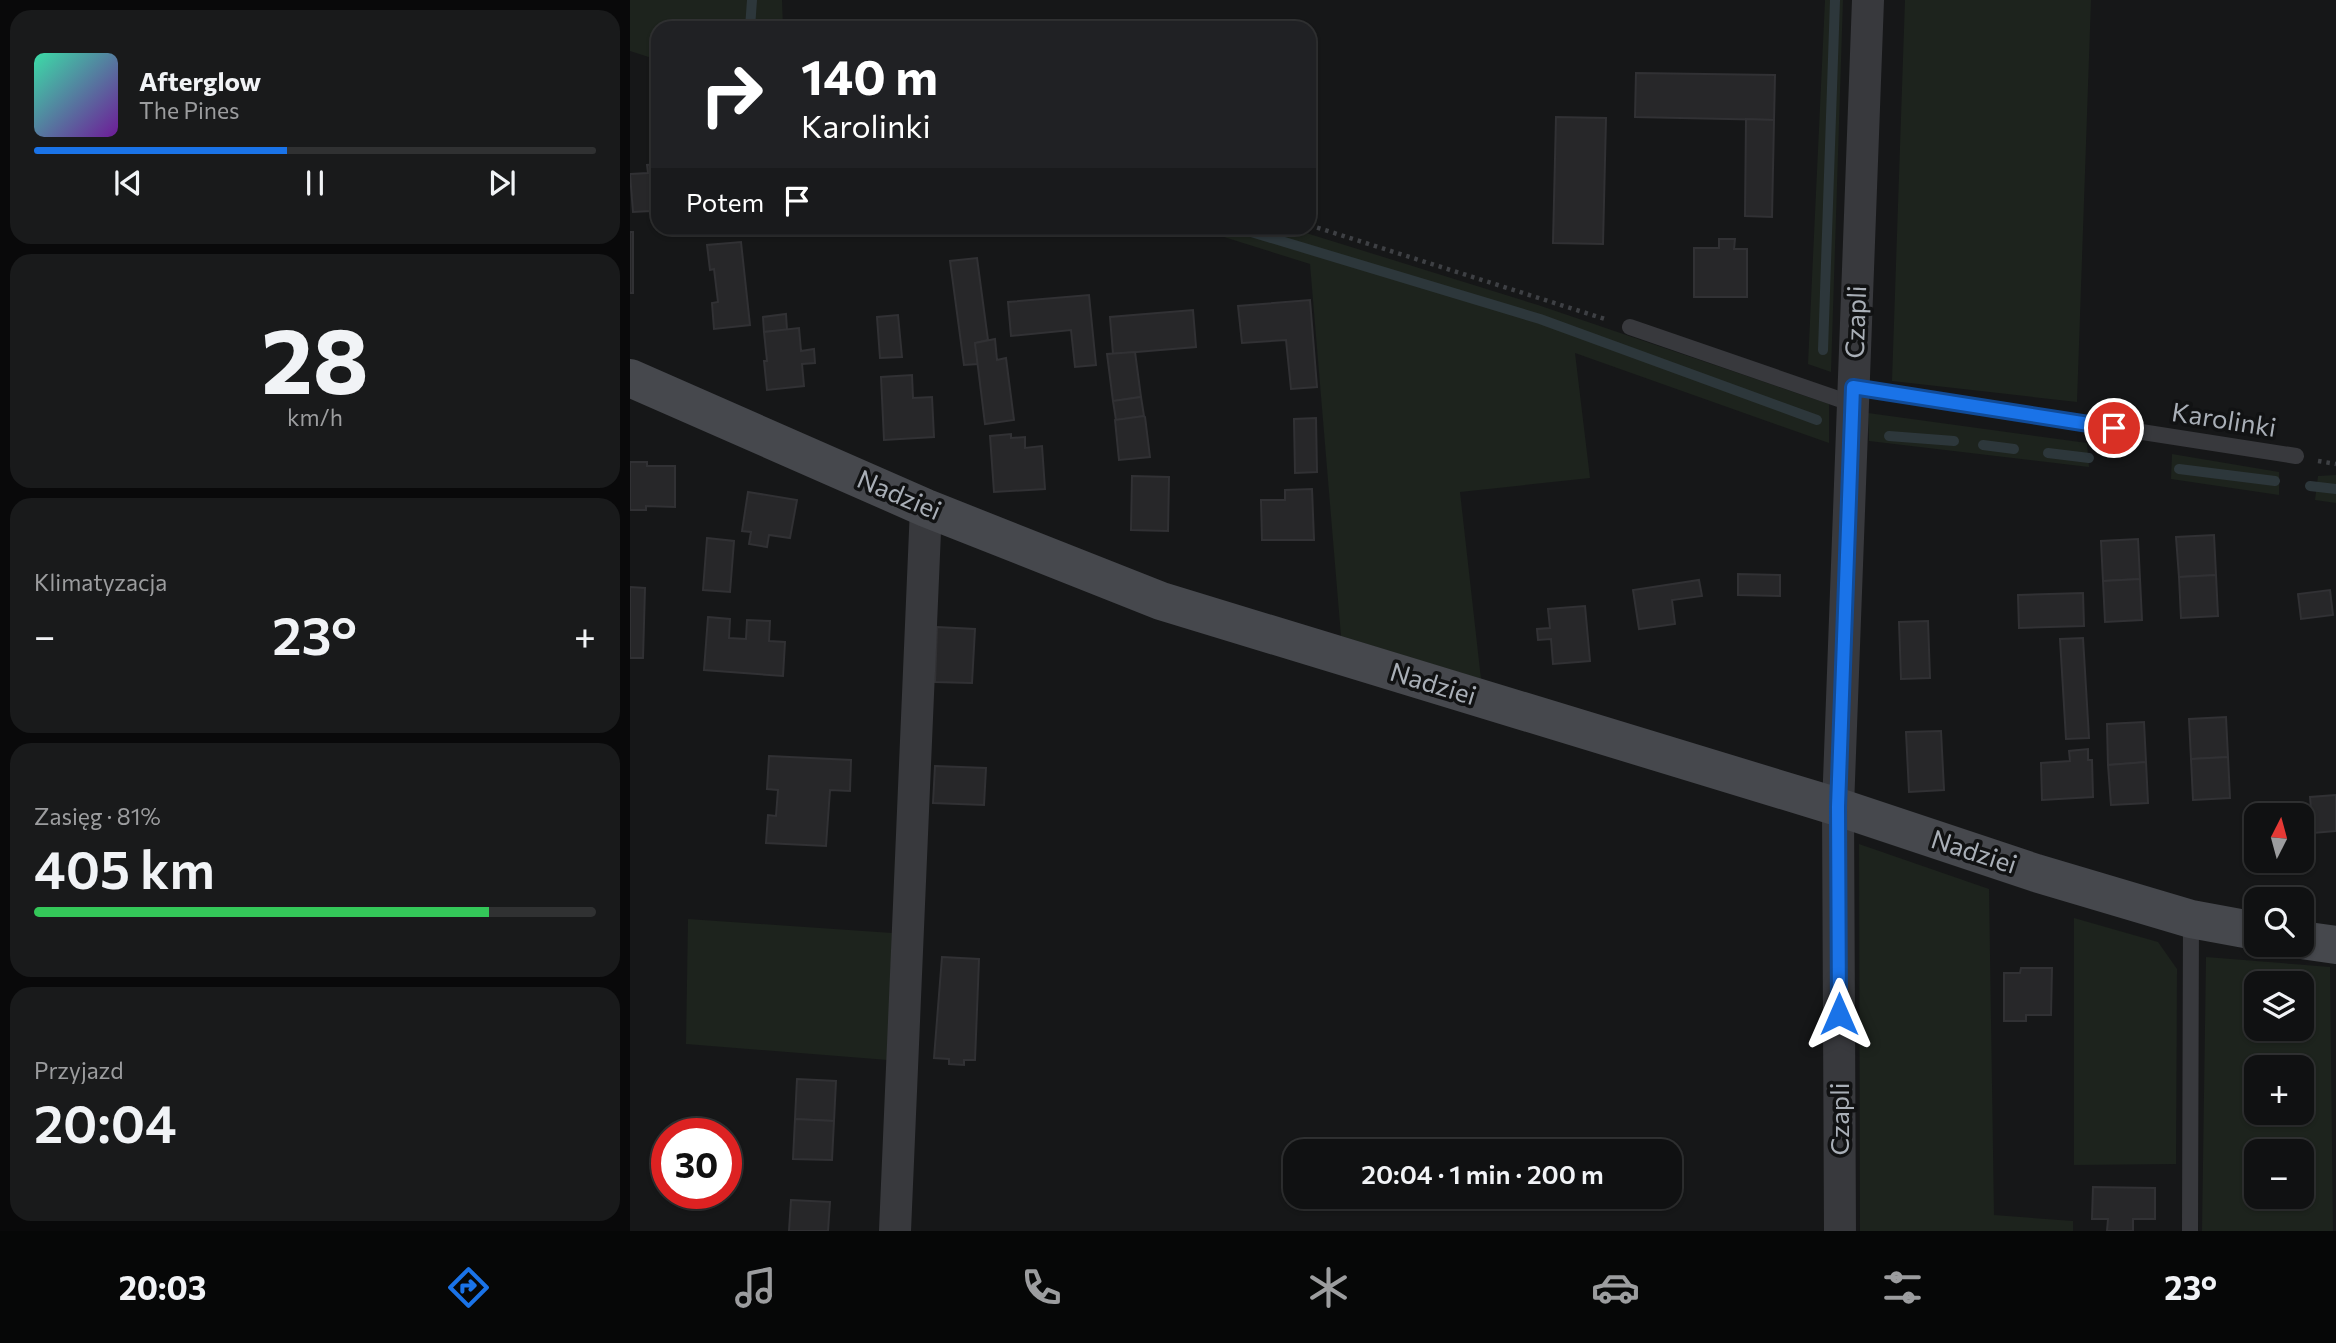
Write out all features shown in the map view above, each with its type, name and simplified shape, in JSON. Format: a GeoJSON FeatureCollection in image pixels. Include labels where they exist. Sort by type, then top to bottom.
{"type":"FeatureCollection","features":[{"type":"Feature","properties":{"kind":"street","name":"Czapli"},"geometry":{"type":"LineString","coordinates":[[1840,1231],[1838,807],[1868,0]]}},
{"type":"Feature","properties":{"kind":"street","name":"Nadziei"},"geometry":{"type":"LineString","coordinates":[[630,378],[926,508],[1161,601],[1838,807],[2036,873],[2191,919],[2244,929]]}},
{"type":"Feature","properties":{"kind":"street"},"geometry":{"type":"LineString","coordinates":[[895,1231],[926,508]]}},
{"type":"Feature","properties":{"kind":"street"},"geometry":{"type":"LineString","coordinates":[[2314,941],[2336,944]]}},
{"type":"Feature","properties":{"kind":"lane","name":"Karolinki"},"geometry":{"type":"LineString","coordinates":[[1630,327],[1853,396],[2296,456]]}},
{"type":"Feature","properties":{"kind":"lane"},"geometry":{"type":"LineString","coordinates":[[2190,1231],[2191,919]]}},
{"type":"Feature","properties":{"kind":"path"},"geometry":{"type":"LineString","coordinates":[[1316,227],[1630,327]]}},
{"type":"Feature","properties":{"kind":"shaded area"},"geometry":{"type":"Polygon","coordinates":[[[630,0],[782,0],[783,21],[651,21],[651,58],[630,51],[630,0]]]}},
{"type":"Feature","properties":{"kind":"shaded area"},"geometry":{"type":"Polygon","coordinates":[[[1825,0],[1843,0],[1831,372],[1808,364],[1825,0]]]}},
{"type":"Feature","properties":{"kind":"shaded area"},"geometry":{"type":"Polygon","coordinates":[[[1905,0],[2091,0],[2077,402],[1892,381],[1905,0]]]}},
{"type":"Feature","properties":{"kind":"shaded area"},"geometry":{"type":"Polygon","coordinates":[[[1217,235],[1313,235],[1538,305],[1829,404],[1829,443],[1575,353],[1590,478],[1460,492],[1481,679],[1341,636],[1310,264],[1217,235]]]}},
{"type":"Feature","properties":{"kind":"shaded area"},"geometry":{"type":"Polygon","coordinates":[[[1868,413],[2087,443],[2089,467],[1869,441],[1868,413]]]}},
{"type":"Feature","properties":{"kind":"shaded area"},"geometry":{"type":"Polygon","coordinates":[[[2172,454],[2279,472],[2279,495],[2171,479],[2172,454]]]}},
{"type":"Feature","properties":{"kind":"shaded area"},"geometry":{"type":"Polygon","coordinates":[[[2336,475],[2336,503],[2315,500],[2318,476],[2336,475]]]}},
{"type":"Feature","properties":{"kind":"shaded area"},"geometry":{"type":"Polygon","coordinates":[[[1859,844],[1989,889],[1994,1215],[2073,1221],[2073,1231],[1860,1231],[1859,844]]]}},
{"type":"Feature","properties":{"kind":"shaded area"},"geometry":{"type":"Polygon","coordinates":[[[2074,918],[2158,942],[2177,969],[2176,1164],[2074,1165],[2074,918]]]}},
{"type":"Feature","properties":{"kind":"shaded area"},"geometry":{"type":"Polygon","coordinates":[[[688,919],[892,933],[888,1060],[686,1044],[688,919]]]}},
{"type":"Feature","properties":{"kind":"shaded area"},"geometry":{"type":"Polygon","coordinates":[[[2206,957],[2330,967],[2333,1231],[2202,1231],[2206,957]]]}},
{"type":"Feature","properties":{"kind":"building"},"geometry":{"type":"Polygon","coordinates":[[[1636,73],[1775,75],[1774,120],[1635,117],[1636,73]]]}},
{"type":"Feature","properties":{"kind":"building"},"geometry":{"type":"Polygon","coordinates":[[[1556,117],[1606,118],[1603,244],[1553,243],[1556,117]]]}},
{"type":"Feature","properties":{"kind":"building"},"geometry":{"type":"Polygon","coordinates":[[[1746,119],[1774,120],[1772,217],[1745,216],[1746,119]]]}},
{"type":"Feature","properties":{"kind":"building"},"geometry":{"type":"Polygon","coordinates":[[[647,165],[651,165],[651,211],[633,212],[630,174],[648,173],[647,165]]]}},
{"type":"Feature","properties":{"kind":"building"},"geometry":{"type":"Polygon","coordinates":[[[630,232],[633,232],[633,293],[630,293],[630,232]]]}},
{"type":"Feature","properties":{"kind":"building"},"geometry":{"type":"Polygon","coordinates":[[[1719,239],[1735,239],[1734,249],[1747,249],[1747,297],[1694,297],[1694,248],[1719,248],[1719,239]]]}},
{"type":"Feature","properties":{"kind":"building"},"geometry":{"type":"Polygon","coordinates":[[[741,242],[750,325],[714,329],[712,303],[718,302],[714,269],[710,270],[707,245],[741,242]]]}},
{"type":"Feature","properties":{"kind":"building"},"geometry":{"type":"Polygon","coordinates":[[[977,258],[988,340],[975,343],[978,364],[964,365],[950,261],[977,258]]]}},
{"type":"Feature","properties":{"kind":"building"},"geometry":{"type":"Polygon","coordinates":[[[1089,295],[1096,365],[1075,367],[1071,330],[1011,336],[1008,302],[1089,295]]]}},
{"type":"Feature","properties":{"kind":"building"},"geometry":{"type":"Polygon","coordinates":[[[1310,300],[1317,387],[1291,389],[1286,340],[1242,343],[1238,306],[1310,300]]]}},
{"type":"Feature","properties":{"kind":"building"},"geometry":{"type":"Polygon","coordinates":[[[1193,310],[1196,347],[1113,354],[1110,317],[1193,310]]]}},
{"type":"Feature","properties":{"kind":"building"},"geometry":{"type":"Polygon","coordinates":[[[786,314],[787,330],[764,332],[763,317],[786,314]]]}},
{"type":"Feature","properties":{"kind":"building"},"geometry":{"type":"Polygon","coordinates":[[[898,315],[902,357],[880,358],[877,317],[898,315]]]}},
{"type":"Feature","properties":{"kind":"building"},"geometry":{"type":"Polygon","coordinates":[[[799,328],[801,351],[814,349],[815,363],[802,364],[804,386],[767,390],[764,332],[799,328]]]}},
{"type":"Feature","properties":{"kind":"building"},"geometry":{"type":"Polygon","coordinates":[[[995,339],[997,360],[1006,358],[1014,420],[985,424],[975,343],[995,339]]]}},
{"type":"Feature","properties":{"kind":"building"},"geometry":{"type":"Polygon","coordinates":[[[1135,352],[1141,397],[1113,401],[1107,354],[1135,352]]]}},
{"type":"Feature","properties":{"kind":"building"},"geometry":{"type":"Polygon","coordinates":[[[912,375],[913,398],[932,397],[934,437],[884,440],[881,377],[912,375]]]}},
{"type":"Feature","properties":{"kind":"building"},"geometry":{"type":"Polygon","coordinates":[[[1141,397],[1144,416],[1116,420],[1113,401],[1141,397]]]}},
{"type":"Feature","properties":{"kind":"building"},"geometry":{"type":"Polygon","coordinates":[[[1144,416],[1150,457],[1119,460],[1115,420],[1144,416]]]}},
{"type":"Feature","properties":{"kind":"building"},"geometry":{"type":"Polygon","coordinates":[[[1316,418],[1317,472],[1295,473],[1294,419],[1316,418]]]}},
{"type":"Feature","properties":{"kind":"building"},"geometry":{"type":"Polygon","coordinates":[[[1011,434],[1011,438],[1025,437],[1025,448],[1042,446],[1045,489],[994,492],[990,436],[1011,434]]]}},
{"type":"Feature","properties":{"kind":"building"},"geometry":{"type":"Polygon","coordinates":[[[630,462],[647,462],[647,466],[675,466],[675,507],[646,506],[646,510],[630,510],[630,462]]]}},
{"type":"Feature","properties":{"kind":"building"},"geometry":{"type":"Polygon","coordinates":[[[1132,476],[1169,477],[1168,531],[1131,530],[1132,476]]]}},
{"type":"Feature","properties":{"kind":"building"},"geometry":{"type":"Polygon","coordinates":[[[1312,489],[1314,540],[1262,540],[1261,500],[1285,500],[1285,490],[1312,489]]]}},
{"type":"Feature","properties":{"kind":"building"},"geometry":{"type":"Polygon","coordinates":[[[748,492],[797,500],[790,538],[769,535],[767,547],[749,544],[751,532],[742,531],[748,492]]]}},
{"type":"Feature","properties":{"kind":"building"},"geometry":{"type":"Polygon","coordinates":[[[2214,535],[2216,575],[2179,577],[2176,537],[2214,535]]]}},
{"type":"Feature","properties":{"kind":"building"},"geometry":{"type":"Polygon","coordinates":[[[707,538],[734,541],[730,592],[703,590],[707,538]]]}},
{"type":"Feature","properties":{"kind":"building"},"geometry":{"type":"Polygon","coordinates":[[[2138,539],[2140,579],[2103,581],[2101,541],[2138,539]]]}},
{"type":"Feature","properties":{"kind":"building"},"geometry":{"type":"Polygon","coordinates":[[[1738,574],[1780,575],[1780,596],[1738,595],[1738,574]]]}},
{"type":"Feature","properties":{"kind":"building"},"geometry":{"type":"Polygon","coordinates":[[[2216,575],[2218,616],[2181,618],[2179,577],[2216,575]]]}},
{"type":"Feature","properties":{"kind":"building"},"geometry":{"type":"Polygon","coordinates":[[[2140,579],[2142,620],[2105,622],[2103,581],[2140,579]]]}},
{"type":"Feature","properties":{"kind":"building"},"geometry":{"type":"Polygon","coordinates":[[[1699,580],[1702,596],[1672,600],[1675,624],[1639,629],[1633,590],[1699,580]]]}},
{"type":"Feature","properties":{"kind":"building"},"geometry":{"type":"Polygon","coordinates":[[[630,587],[645,588],[643,658],[630,658],[630,587]]]}},
{"type":"Feature","properties":{"kind":"building"},"geometry":{"type":"Polygon","coordinates":[[[2330,590],[2333,615],[2301,619],[2298,594],[2330,590]]]}},
{"type":"Feature","properties":{"kind":"building"},"geometry":{"type":"Polygon","coordinates":[[[2083,593],[2084,626],[2019,628],[2018,595],[2083,593]]]}},
{"type":"Feature","properties":{"kind":"building"},"geometry":{"type":"Polygon","coordinates":[[[1585,606],[1590,661],[1553,664],[1551,639],[1538,640],[1537,629],[1550,628],[1548,609],[1585,606]]]}},
{"type":"Feature","properties":{"kind":"building"},"geometry":{"type":"Polygon","coordinates":[[[708,617],[730,619],[729,638],[746,639],[747,620],[770,621],[769,641],[785,642],[783,676],[704,670],[708,617]]]}},
{"type":"Feature","properties":{"kind":"building"},"geometry":{"type":"Polygon","coordinates":[[[1928,621],[1930,678],[1901,679],[1899,622],[1928,621]]]}},
{"type":"Feature","properties":{"kind":"building"},"geometry":{"type":"Polygon","coordinates":[[[937,627],[975,629],[972,683],[935,682],[937,627]]]}},
{"type":"Feature","properties":{"kind":"building"},"geometry":{"type":"Polygon","coordinates":[[[2083,638],[2089,738],[2066,739],[2060,639],[2083,638]]]}},
{"type":"Feature","properties":{"kind":"building"},"geometry":{"type":"Polygon","coordinates":[[[2226,717],[2228,757],[2191,759],[2189,719],[2226,717]]]}},
{"type":"Feature","properties":{"kind":"building"},"geometry":{"type":"Polygon","coordinates":[[[2144,722],[2146,762],[2108,765],[2107,724],[2144,722]]]}},
{"type":"Feature","properties":{"kind":"building"},"geometry":{"type":"Polygon","coordinates":[[[1941,731],[1944,790],[1909,792],[1906,732],[1941,731]]]}},
{"type":"Feature","properties":{"kind":"building"},"geometry":{"type":"Polygon","coordinates":[[[2088,749],[2088,760],[2092,760],[2093,797],[2042,800],[2041,763],[2070,761],[2069,751],[2088,749]]]}},
{"type":"Feature","properties":{"kind":"building"},"geometry":{"type":"Polygon","coordinates":[[[769,756],[851,760],[850,791],[830,790],[826,846],[766,843],[768,815],[776,816],[778,790],[767,789],[769,756]]]}},
{"type":"Feature","properties":{"kind":"building"},"geometry":{"type":"Polygon","coordinates":[[[2228,757],[2230,798],[2193,800],[2191,759],[2228,757]]]}},
{"type":"Feature","properties":{"kind":"building"},"geometry":{"type":"Polygon","coordinates":[[[2146,762],[2148,803],[2111,805],[2108,765],[2146,762]]]}},
{"type":"Feature","properties":{"kind":"building"},"geometry":{"type":"Polygon","coordinates":[[[935,766],[986,768],[984,805],[933,803],[935,766]]]}},
{"type":"Feature","properties":{"kind":"building"},"geometry":{"type":"Polygon","coordinates":[[[2336,795],[2336,831],[2314,833],[2314,803],[2310,803],[2310,797],[2336,795]]]}},
{"type":"Feature","properties":{"kind":"building"},"geometry":{"type":"Polygon","coordinates":[[[942,957],[979,959],[975,1060],[964,1060],[964,1065],[949,1064],[949,1059],[934,1058],[942,957]]]}},
{"type":"Feature","properties":{"kind":"building"},"geometry":{"type":"Polygon","coordinates":[[[2021,968],[2052,968],[2051,1015],[2026,1015],[2026,1021],[2004,1021],[2004,973],[2020,973],[2021,968]]]}},
{"type":"Feature","properties":{"kind":"building"},"geometry":{"type":"Polygon","coordinates":[[[797,1079],[836,1081],[834,1121],[795,1119],[797,1079]]]}},
{"type":"Feature","properties":{"kind":"building"},"geometry":{"type":"Polygon","coordinates":[[[795,1119],[834,1121],[832,1160],[793,1159],[795,1119]]]}},
{"type":"Feature","properties":{"kind":"building"},"geometry":{"type":"Polygon","coordinates":[[[2093,1187],[2155,1188],[2155,1219],[2133,1219],[2133,1231],[2107,1231],[2108,1219],[2092,1219],[2093,1187]]]}},
{"type":"Feature","properties":{"kind":"building"},"geometry":{"type":"Polygon","coordinates":[[[791,1200],[830,1202],[828,1231],[789,1231],[791,1200]]]}},
{"type":"Feature","properties":{"kind":"waterway"},"geometry":{"type":"LineString","coordinates":[[750,21],[752,0]]}},
{"type":"Feature","properties":{"kind":"waterway"},"geometry":{"type":"LineString","coordinates":[[1823,350],[1835,0]]}},
{"type":"Feature","properties":{"kind":"waterway"},"geometry":{"type":"LineString","coordinates":[[1261,235],[1540,319],[1817,420]]}},
{"type":"Feature","properties":{"kind":"waterway"},"geometry":{"type":"LineString","coordinates":[[1889,436],[1954,441]]}},
{"type":"Feature","properties":{"kind":"waterway"},"geometry":{"type":"LineString","coordinates":[[1983,445],[2014,449]]}},
{"type":"Feature","properties":{"kind":"waterway"},"geometry":{"type":"LineString","coordinates":[[2048,453],[2089,458]]}},
{"type":"Feature","properties":{"kind":"waterway"},"geometry":{"type":"LineString","coordinates":[[2179,469],[2275,481]]}},
{"type":"Feature","properties":{"kind":"waterway"},"geometry":{"type":"LineString","coordinates":[[2310,486],[2336,489]]}},
{"type":"Feature","properties":{"kind":"route"},"geometry":{"type":"LineString","coordinates":[[1839,1014],[1838,807],[1853,387],[2114,428]]}}]}
